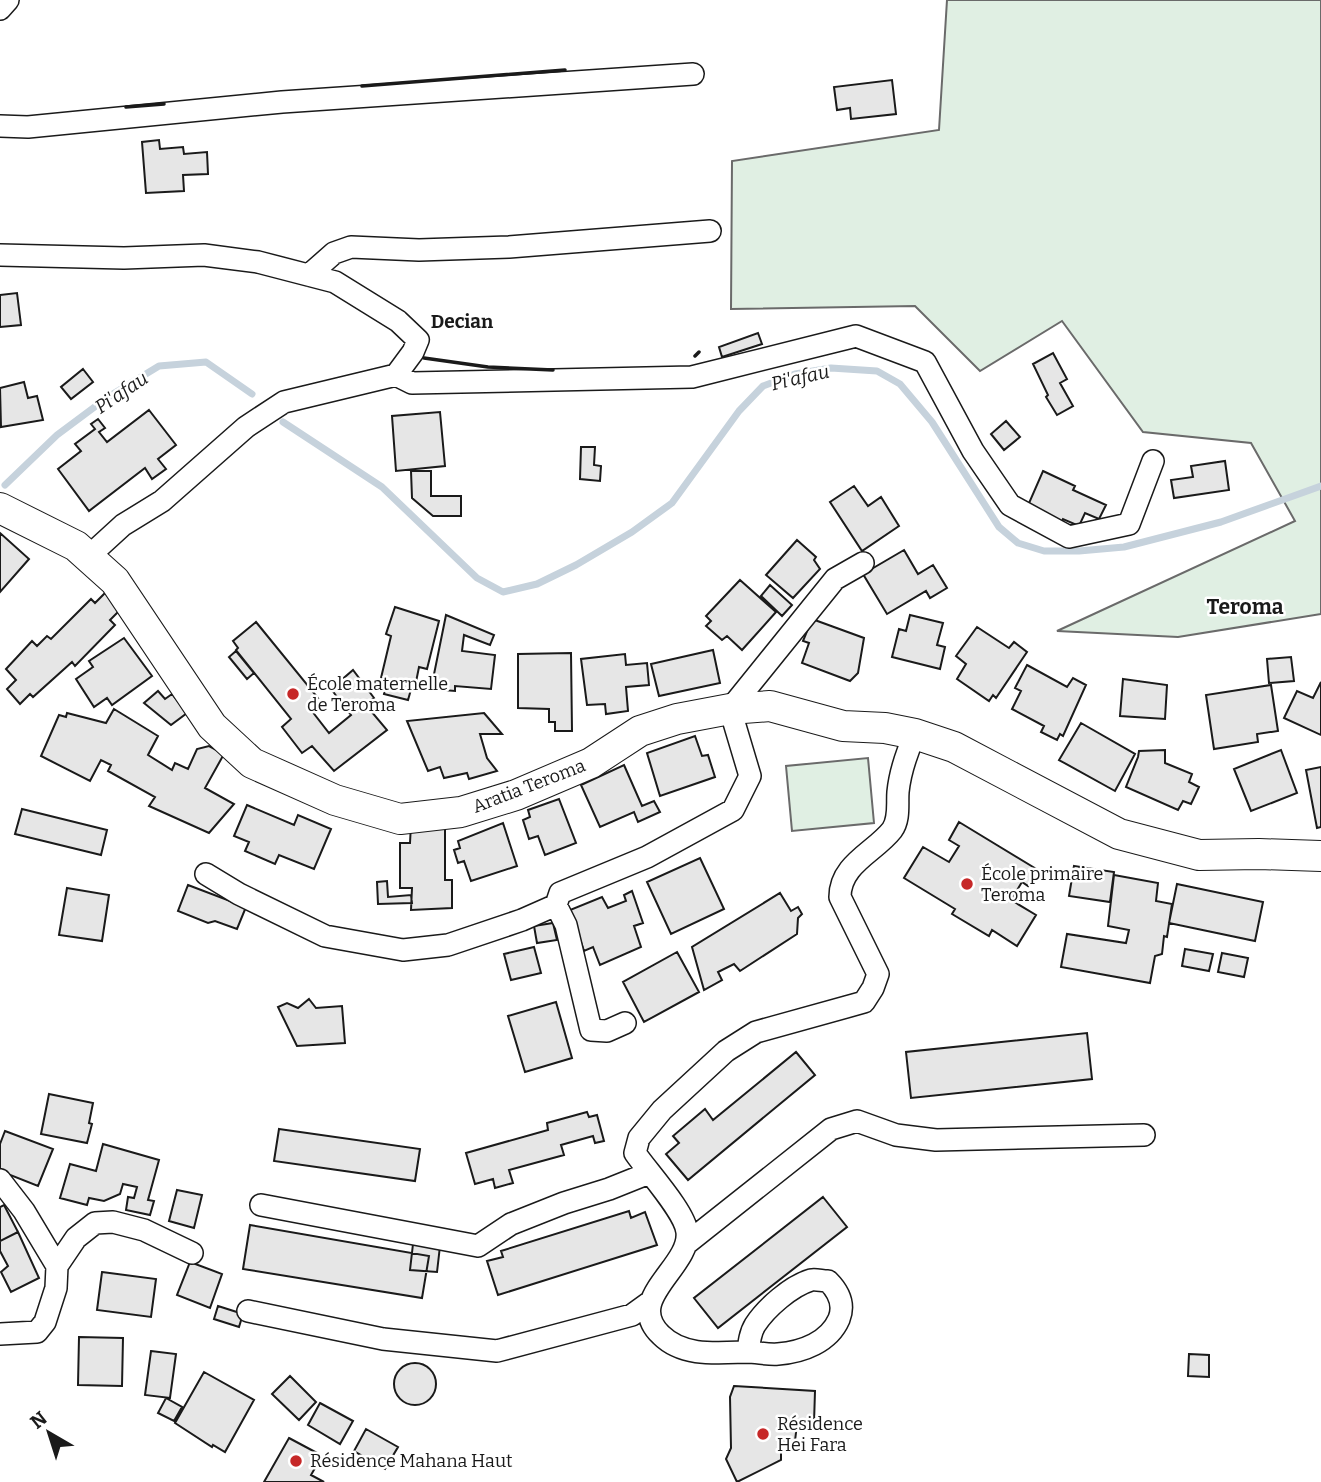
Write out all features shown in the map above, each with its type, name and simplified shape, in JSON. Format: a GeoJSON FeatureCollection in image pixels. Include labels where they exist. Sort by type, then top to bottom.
{"type":"FeatureCollection","features":[{"type":"Feature","properties":{"kind":"main road","name":"Aratia Teroma"},"geometry":{"type":"LineString","coordinates":[[0,508],[76,546],[115,581],[212,726],[252,763],[335,800],[400,819],[461,812],[516,795],[591,763],[640,731],[677,719],[730,709],[770,706],[843,726],[885,728],[915,734],[954,747],[1119,834],[1199,855],[1321,856]]}},
{"type":"Feature","properties":{"kind":"street"},"geometry":{"type":"LineString","coordinates":[[0,9],[8,0]]}},
{"type":"Feature","properties":{"kind":"street"},"geometry":{"type":"LineString","coordinates":[[0,126],[28,127],[282,102],[693,74]]}},
{"type":"Feature","properties":{"kind":"street"},"geometry":{"type":"LineString","coordinates":[[309,275],[334,253],[351,247],[419,250],[509,247],[710,231]]}},
{"type":"Feature","properties":{"kind":"street"},"geometry":{"type":"LineString","coordinates":[[0,255],[124,258],[204,255],[258,262],[335,282],[398,321],[418,340],[413,352],[396,375],[284,402],[246,427],[162,501],[123,525],[88,557]]}},
{"type":"Feature","properties":{"kind":"street"},"geometry":{"type":"LineString","coordinates":[[396,375],[412,383],[692,377],[856,336],[925,362],[972,451],[1010,505],[1069,537],[1129,524],[1153,461]]}},
{"type":"Feature","properties":{"kind":"street"},"geometry":{"type":"LineString","coordinates":[[625,1023],[607,1031],[591,1030],[566,925],[556,905],[560,893],[647,857],[733,810],[750,776],[730,709],[835,579],[863,563]]}},
{"type":"Feature","properties":{"kind":"street"},"geometry":{"type":"LineString","coordinates":[[686,1244],[687,1231],[681,1215],[635,1153],[639,1138],[662,1110],[726,1051],[756,1032],[864,1002],[878,974],[840,897],[840,887],[860,858],[893,829],[907,753],[915,734]]}},
{"type":"Feature","properties":{"kind":"street"},"geometry":{"type":"LineString","coordinates":[[206,874],[239,894],[325,936],[402,950],[448,945],[522,920],[556,905]]}},
{"type":"Feature","properties":{"kind":"street"},"geometry":{"type":"LineString","coordinates":[[248,1311],[383,1339],[496,1351],[632,1315],[650,1302],[686,1244],[831,1129],[857,1121],[896,1135],[936,1140],[1144,1135]]}},
{"type":"Feature","properties":{"kind":"street"},"geometry":{"type":"LineString","coordinates":[[261,1205],[478,1247],[512,1224],[649,1173]]}},
{"type":"Feature","properties":{"kind":"street"},"geometry":{"type":"LineString","coordinates":[[0,1180],[24,1211],[57,1266]]}},
{"type":"Feature","properties":{"kind":"street"},"geometry":{"type":"LineString","coordinates":[[0,1334],[37,1332],[45,1322],[56,1288],[57,1266],[76,1238],[96,1223],[113,1222],[144,1230],[192,1253]]}},
{"type":"Feature","properties":{"kind":"street"},"geometry":{"type":"LineString","coordinates":[[650,1302],[649,1317],[658,1333],[672,1345],[701,1353],[748,1352],[776,1355],[799,1350],[823,1340],[834,1330],[841,1314],[841,1300],[835,1288],[828,1281],[813,1279],[794,1289],[769,1309],[755,1325],[748,1352]]}},
{"type":"Feature","properties":{"kind":"green space"},"geometry":{"type":"Polygon","coordinates":[[[947,0],[1321,0],[1321,614],[1178,637],[1057,631],[1295,521],[1251,443],[1143,432],[1062,321],[980,371],[915,306],[731,309],[732,161],[939,130],[947,0]]]}},
{"type":"Feature","properties":{"kind":"green space"},"geometry":{"type":"Polygon","coordinates":[[[868,758],[874,823],[792,831],[786,766],[868,758]]]}},
{"type":"Feature","properties":{"kind":"building"},"geometry":{"type":"Polygon","coordinates":[[[892,80],[896,114],[851,119],[850,108],[837,110],[834,87],[892,80]]]}},
{"type":"Feature","properties":{"kind":"building"},"geometry":{"type":"Polygon","coordinates":[[[159,140],[160,149],[183,147],[184,154],[207,152],[208,174],[183,175],[184,191],[146,193],[142,142],[159,140]]]}},
{"type":"Feature","properties":{"kind":"building"},"geometry":{"type":"Polygon","coordinates":[[[17,293],[21,325],[0,327],[0,295],[17,293]]]}},
{"type":"Feature","properties":{"kind":"building"},"geometry":{"type":"Polygon","coordinates":[[[758,333],[762,344],[722,357],[719,347],[758,333]]]}},
{"type":"Feature","properties":{"kind":"building"},"geometry":{"type":"Polygon","coordinates":[[[1053,353],[1067,379],[1060,383],[1073,406],[1057,415],[1046,397],[1048,395],[1033,364],[1053,353]]]}},
{"type":"Feature","properties":{"kind":"building"},"geometry":{"type":"Polygon","coordinates":[[[83,369],[93,382],[71,399],[61,387],[83,369]]]}},
{"type":"Feature","properties":{"kind":"building"},"geometry":{"type":"Polygon","coordinates":[[[24,382],[28,398],[37,396],[43,420],[1,427],[0,388],[24,382]]]}},
{"type":"Feature","properties":{"kind":"building"},"geometry":{"type":"Polygon","coordinates":[[[149,410],[176,445],[158,459],[166,469],[152,479],[145,468],[89,511],[58,469],[81,451],[75,444],[95,429],[91,424],[98,419],[105,428],[99,432],[107,442],[149,410]]]}},
{"type":"Feature","properties":{"kind":"building"},"geometry":{"type":"Polygon","coordinates":[[[440,412],[445,466],[396,471],[392,416],[440,412]]]}},
{"type":"Feature","properties":{"kind":"building"},"geometry":{"type":"Polygon","coordinates":[[[1006,421],[1020,437],[1004,450],[991,434],[1006,421]]]}},
{"type":"Feature","properties":{"kind":"building"},"geometry":{"type":"Polygon","coordinates":[[[581,447],[595,447],[594,465],[601,466],[600,481],[580,479],[581,447]]]}},
{"type":"Feature","properties":{"kind":"building"},"geometry":{"type":"Polygon","coordinates":[[[1225,461],[1229,490],[1174,498],[1171,480],[1193,477],[1191,466],[1225,461]]]}},
{"type":"Feature","properties":{"kind":"building"},"geometry":{"type":"Polygon","coordinates":[[[411,471],[431,471],[431,496],[461,496],[461,516],[433,516],[412,498],[411,471]]]}},
{"type":"Feature","properties":{"kind":"building"},"geometry":{"type":"Polygon","coordinates":[[[1043,471],[1075,486],[1073,490],[1106,505],[1099,519],[1085,513],[1079,526],[1063,519],[1061,525],[1026,510],[1043,471]]]}},
{"type":"Feature","properties":{"kind":"building"},"geometry":{"type":"Polygon","coordinates":[[[854,486],[868,506],[881,497],[899,526],[862,551],[830,502],[854,486]]]}},
{"type":"Feature","properties":{"kind":"building"},"geometry":{"type":"Polygon","coordinates":[[[0,533],[29,559],[0,592],[0,533]]]}},
{"type":"Feature","properties":{"kind":"building"},"geometry":{"type":"Polygon","coordinates":[[[797,540],[816,557],[814,560],[820,569],[793,598],[766,575],[797,540]]]}},
{"type":"Feature","properties":{"kind":"building"},"geometry":{"type":"Polygon","coordinates":[[[904,550],[918,574],[933,565],[947,588],[930,598],[926,591],[887,614],[863,574],[904,550]]]}},
{"type":"Feature","properties":{"kind":"building"},"geometry":{"type":"Polygon","coordinates":[[[740,580],[776,612],[742,650],[727,636],[722,640],[706,626],[711,621],[706,616],[740,580]]]}},
{"type":"Feature","properties":{"kind":"building"},"geometry":{"type":"Polygon","coordinates":[[[770,585],[792,605],[782,616],[761,596],[770,585]]]}},
{"type":"Feature","properties":{"kind":"building"},"geometry":{"type":"Polygon","coordinates":[[[108,590],[124,606],[110,620],[115,625],[75,666],[72,662],[33,697],[30,694],[20,704],[7,689],[16,680],[6,669],[32,641],[37,646],[47,636],[51,639],[91,599],[95,603],[108,590]]]}},
{"type":"Feature","properties":{"kind":"building"},"geometry":{"type":"Polygon","coordinates":[[[395,607],[439,621],[427,669],[419,667],[415,687],[412,686],[408,700],[384,694],[387,679],[381,678],[391,636],[386,634],[395,607]]]}},
{"type":"Feature","properties":{"kind":"building"},"geometry":{"type":"Polygon","coordinates":[[[446,615],[494,635],[490,645],[464,635],[462,651],[495,655],[491,689],[455,686],[455,691],[431,689],[446,615]]]}},
{"type":"Feature","properties":{"kind":"building"},"geometry":{"type":"Polygon","coordinates":[[[910,615],[943,623],[937,645],[945,647],[940,669],[892,657],[899,629],[906,631],[910,615]]]}},
{"type":"Feature","properties":{"kind":"building"},"geometry":{"type":"Polygon","coordinates":[[[812,619],[864,638],[858,673],[850,681],[802,663],[809,643],[803,641],[812,619]]]}},
{"type":"Feature","properties":{"kind":"building","name":"École maternelle de Teroma"},"geometry":{"type":"Polygon","coordinates":[[[256,622],[318,698],[308,706],[329,733],[351,715],[331,689],[353,670],[374,698],[365,704],[387,730],[334,771],[312,746],[302,753],[282,727],[291,719],[236,650],[238,648],[233,641],[256,622]]]}},
{"type":"Feature","properties":{"kind":"building"},"geometry":{"type":"Polygon","coordinates":[[[977,627],[1009,648],[1014,642],[1027,652],[996,698],[993,695],[989,701],[957,679],[966,664],[956,656],[977,627]]]}},
{"type":"Feature","properties":{"kind":"building"},"geometry":{"type":"Polygon","coordinates":[[[124,638],[152,676],[112,705],[107,698],[94,707],[76,679],[93,667],[89,661],[124,638]]]}},
{"type":"Feature","properties":{"kind":"building"},"geometry":{"type":"Polygon","coordinates":[[[713,650],[720,683],[659,696],[651,664],[713,650]]]}},
{"type":"Feature","properties":{"kind":"building"},"geometry":{"type":"Polygon","coordinates":[[[236,651],[254,673],[247,679],[229,657],[236,651]]]}},
{"type":"Feature","properties":{"kind":"building"},"geometry":{"type":"Polygon","coordinates":[[[571,653],[572,731],[555,731],[555,722],[549,722],[549,709],[518,708],[518,654],[571,653]]]}},
{"type":"Feature","properties":{"kind":"building"},"geometry":{"type":"Polygon","coordinates":[[[625,654],[626,665],[647,663],[649,685],[626,687],[628,711],[606,714],[605,704],[587,705],[581,659],[625,654]]]}},
{"type":"Feature","properties":{"kind":"building"},"geometry":{"type":"Polygon","coordinates":[[[1291,657],[1294,681],[1269,683],[1267,659],[1291,657]]]}},
{"type":"Feature","properties":{"kind":"building"},"geometry":{"type":"Polygon","coordinates":[[[1027,665],[1067,687],[1073,678],[1086,685],[1063,736],[1060,734],[1057,740],[1041,732],[1044,726],[1012,709],[1021,691],[1015,688],[1027,665]]]}},
{"type":"Feature","properties":{"kind":"building"},"geometry":{"type":"Polygon","coordinates":[[[1123,679],[1167,685],[1165,719],[1120,716],[1123,679]]]}},
{"type":"Feature","properties":{"kind":"building"},"geometry":{"type":"Polygon","coordinates":[[[1321,682],[1321,735],[1284,718],[1297,691],[1313,698],[1321,682]]]}},
{"type":"Feature","properties":{"kind":"building"},"geometry":{"type":"Polygon","coordinates":[[[1271,685],[1278,731],[1257,734],[1258,742],[1214,749],[1206,695],[1271,685]]]}},
{"type":"Feature","properties":{"kind":"building"},"geometry":{"type":"Polygon","coordinates":[[[158,691],[165,699],[172,694],[187,713],[171,725],[144,703],[158,691]]]}},
{"type":"Feature","properties":{"kind":"building"},"geometry":{"type":"Polygon","coordinates":[[[114,709],[158,736],[148,755],[172,770],[175,763],[188,769],[197,749],[209,746],[224,754],[205,788],[234,804],[209,833],[149,806],[155,797],[108,771],[111,765],[101,760],[90,781],[41,756],[59,715],[66,717],[67,713],[106,723],[114,709]]]}},
{"type":"Feature","properties":{"kind":"building"},"geometry":{"type":"Polygon","coordinates":[[[484,713],[502,734],[480,734],[487,758],[497,771],[469,779],[467,773],[444,778],[440,767],[428,771],[407,721],[484,713]]]}},
{"type":"Feature","properties":{"kind":"building"},"geometry":{"type":"Polygon","coordinates":[[[1081,723],[1135,754],[1115,791],[1059,760],[1081,723]]]}},
{"type":"Feature","properties":{"kind":"building"},"geometry":{"type":"Polygon","coordinates":[[[695,736],[702,756],[708,755],[715,777],[660,796],[647,753],[695,736]]]}},
{"type":"Feature","properties":{"kind":"building"},"geometry":{"type":"Polygon","coordinates":[[[1165,750],[1165,763],[1192,774],[1189,782],[1199,787],[1191,804],[1183,801],[1178,810],[1126,787],[1139,751],[1165,750]]]}},
{"type":"Feature","properties":{"kind":"building"},"geometry":{"type":"Polygon","coordinates":[[[1281,750],[1297,793],[1251,811],[1234,769],[1281,750]]]}},
{"type":"Feature","properties":{"kind":"building"},"geometry":{"type":"Polygon","coordinates":[[[624,765],[642,806],[654,801],[660,812],[638,822],[634,812],[600,827],[581,785],[624,765]]]}},
{"type":"Feature","properties":{"kind":"building"},"geometry":{"type":"Polygon","coordinates":[[[1321,767],[1321,827],[1317,828],[1306,770],[1321,767]]]}},
{"type":"Feature","properties":{"kind":"building"},"geometry":{"type":"Polygon","coordinates":[[[559,799],[576,843],[545,855],[538,836],[529,839],[523,820],[530,817],[528,810],[559,799]]]}},
{"type":"Feature","properties":{"kind":"building"},"geometry":{"type":"Polygon","coordinates":[[[247,805],[294,825],[298,815],[331,829],[314,869],[279,855],[275,864],[245,851],[249,842],[234,836],[247,805]]]}},
{"type":"Feature","properties":{"kind":"building"},"geometry":{"type":"Polygon","coordinates":[[[22,809],[107,830],[101,855],[15,834],[22,809]]]}},
{"type":"Feature","properties":{"kind":"building","name":"École primaire Teroma"},"geometry":{"type":"Polygon","coordinates":[[[959,822],[1038,870],[1028,886],[1022,882],[1011,900],[1036,915],[1017,946],[992,930],[989,936],[952,914],[955,909],[904,878],[923,847],[949,862],[959,846],[949,840],[959,822]]]}},
{"type":"Feature","properties":{"kind":"building"},"geometry":{"type":"Polygon","coordinates":[[[445,823],[445,880],[452,880],[452,908],[411,910],[412,888],[400,888],[400,843],[410,843],[411,824],[445,823]]]}},
{"type":"Feature","properties":{"kind":"building"},"geometry":{"type":"Polygon","coordinates":[[[503,823],[517,866],[471,881],[464,861],[458,863],[454,850],[460,848],[458,841],[503,823]]]}},
{"type":"Feature","properties":{"kind":"building"},"geometry":{"type":"Polygon","coordinates":[[[700,858],[724,909],[671,934],[647,882],[700,858]]]}},
{"type":"Feature","properties":{"kind":"building"},"geometry":{"type":"Polygon","coordinates":[[[1074,866],[1114,872],[1110,902],[1069,896],[1074,866]]]}},
{"type":"Feature","properties":{"kind":"building","name":"École primaire Teroma"},"geometry":{"type":"Polygon","coordinates":[[[1114,875],[1158,883],[1156,901],[1172,904],[1167,937],[1164,936],[1162,954],[1155,956],[1150,983],[1061,967],[1067,934],[1126,943],[1129,930],[1108,926],[1114,875]]]}},
{"type":"Feature","properties":{"kind":"building"},"geometry":{"type":"Polygon","coordinates":[[[387,881],[388,897],[411,895],[412,903],[378,904],[377,882],[387,881]]]}},
{"type":"Feature","properties":{"kind":"building"},"geometry":{"type":"Polygon","coordinates":[[[1177,884],[1263,902],[1255,941],[1169,923],[1177,884]]]}},
{"type":"Feature","properties":{"kind":"building"},"geometry":{"type":"Polygon","coordinates":[[[188,885],[246,907],[237,929],[215,921],[208,923],[178,911],[188,885]]]}},
{"type":"Feature","properties":{"kind":"building"},"geometry":{"type":"Polygon","coordinates":[[[67,888],[109,895],[102,941],[59,935],[67,888]]]}},
{"type":"Feature","properties":{"kind":"building"},"geometry":{"type":"Polygon","coordinates":[[[632,891],[643,923],[634,926],[641,947],[600,965],[593,947],[584,951],[570,910],[602,897],[608,908],[626,901],[624,895],[632,891]]]}},
{"type":"Feature","properties":{"kind":"building"},"geometry":{"type":"Polygon","coordinates":[[[780,893],[791,911],[798,907],[802,914],[798,918],[797,934],[740,971],[734,964],[718,972],[722,980],[704,990],[692,947],[780,893]]]}},
{"type":"Feature","properties":{"kind":"building"},"geometry":{"type":"Polygon","coordinates":[[[553,923],[557,940],[537,943],[534,926],[553,923]]]}},
{"type":"Feature","properties":{"kind":"building"},"geometry":{"type":"Polygon","coordinates":[[[534,947],[541,973],[511,980],[504,954],[534,947]]]}},
{"type":"Feature","properties":{"kind":"building"},"geometry":{"type":"Polygon","coordinates":[[[1185,949],[1213,954],[1209,971],[1182,966],[1185,949]]]}},
{"type":"Feature","properties":{"kind":"building"},"geometry":{"type":"Polygon","coordinates":[[[677,952],[699,992],[644,1022],[623,982],[677,952]]]}},
{"type":"Feature","properties":{"kind":"building"},"geometry":{"type":"Polygon","coordinates":[[[1222,953],[1248,958],[1244,977],[1218,972],[1222,953]]]}},
{"type":"Feature","properties":{"kind":"building"},"geometry":{"type":"Polygon","coordinates":[[[309,999],[316,1008],[342,1006],[345,1043],[297,1046],[278,1007],[287,1003],[298,1008],[309,999]]]}},
{"type":"Feature","properties":{"kind":"building"},"geometry":{"type":"Polygon","coordinates":[[[556,1002],[572,1058],[525,1072],[508,1016],[556,1002]]]}},
{"type":"Feature","properties":{"kind":"building"},"geometry":{"type":"Polygon","coordinates":[[[1087,1033],[1092,1079],[911,1098],[906,1052],[1087,1033]]]}},
{"type":"Feature","properties":{"kind":"building"},"geometry":{"type":"Polygon","coordinates":[[[796,1052],[815,1075],[688,1180],[666,1154],[679,1143],[673,1136],[705,1109],[713,1120],[796,1052]]]}},
{"type":"Feature","properties":{"kind":"building"},"geometry":{"type":"Polygon","coordinates":[[[49,1094],[93,1103],[89,1123],[92,1124],[87,1143],[41,1134],[49,1094]]]}},
{"type":"Feature","properties":{"kind":"building"},"geometry":{"type":"Polygon","coordinates":[[[587,1112],[589,1117],[597,1115],[604,1141],[595,1143],[593,1136],[561,1145],[564,1155],[509,1170],[513,1183],[495,1188],[493,1179],[475,1184],[466,1153],[548,1130],[547,1123],[587,1112]]]}},
{"type":"Feature","properties":{"kind":"building"},"geometry":{"type":"Polygon","coordinates":[[[279,1129],[420,1149],[415,1181],[274,1161],[279,1129]]]}},
{"type":"Feature","properties":{"kind":"building"},"geometry":{"type":"Polygon","coordinates":[[[5,1131],[53,1149],[38,1186],[0,1171],[0,1144],[5,1131]]]}},
{"type":"Feature","properties":{"kind":"building"},"geometry":{"type":"Polygon","coordinates":[[[103,1144],[159,1160],[148,1200],[154,1201],[150,1215],[126,1210],[128,1197],[134,1198],[137,1187],[123,1184],[120,1194],[104,1201],[89,1198],[87,1205],[60,1198],[70,1164],[96,1171],[103,1144]]]}},
{"type":"Feature","properties":{"kind":"building"},"geometry":{"type":"Polygon","coordinates":[[[177,1190],[202,1195],[194,1228],[169,1221],[177,1190]]]}},
{"type":"Feature","properties":{"kind":"building"},"geometry":{"type":"Polygon","coordinates":[[[823,1197],[847,1227],[718,1328],[694,1298],[823,1197]]]}},
{"type":"Feature","properties":{"kind":"building"},"geometry":{"type":"Polygon","coordinates":[[[4,1205],[18,1232],[0,1241],[0,1207],[4,1205]]]}},
{"type":"Feature","properties":{"kind":"building"},"geometry":{"type":"Polygon","coordinates":[[[629,1211],[631,1218],[645,1212],[657,1245],[498,1295],[487,1261],[503,1257],[501,1251],[629,1211]]]}},
{"type":"Feature","properties":{"kind":"building"},"geometry":{"type":"Polygon","coordinates":[[[250,1225],[429,1256],[422,1298],[243,1269],[250,1225]]]}},
{"type":"Feature","properties":{"kind":"building"},"geometry":{"type":"Polygon","coordinates":[[[18,1232],[39,1278],[11,1292],[1,1272],[8,1266],[0,1251],[0,1241],[18,1232]]]}},
{"type":"Feature","properties":{"kind":"building"},"geometry":{"type":"Polygon","coordinates":[[[413,1244],[440,1246],[437,1272],[410,1270],[413,1244]]]}},
{"type":"Feature","properties":{"kind":"building"},"geometry":{"type":"Polygon","coordinates":[[[190,1262],[222,1274],[210,1308],[177,1295],[190,1262]]]}},
{"type":"Feature","properties":{"kind":"building"},"geometry":{"type":"Polygon","coordinates":[[[102,1272],[156,1279],[151,1317],[97,1310],[102,1272]]]}},
{"type":"Feature","properties":{"kind":"building"},"geometry":{"type":"Polygon","coordinates":[[[218,1306],[243,1314],[239,1327],[214,1319],[218,1306]]]}},
{"type":"Feature","properties":{"kind":"building"},"geometry":{"type":"Polygon","coordinates":[[[79,1337],[123,1338],[122,1386],[78,1385],[79,1337]]]}},
{"type":"Feature","properties":{"kind":"building"},"geometry":{"type":"Polygon","coordinates":[[[151,1351],[176,1354],[170,1398],[145,1395],[151,1351]]]}},
{"type":"Feature","properties":{"kind":"building"},"geometry":{"type":"Polygon","coordinates":[[[1189,1354],[1209,1355],[1209,1377],[1188,1376],[1189,1354]]]}},
{"type":"Feature","properties":{"kind":"building"},"geometry":{"type":"Polygon","coordinates":[[[415,1363],[430,1369],[436,1384],[430,1399],[415,1405],[400,1399],[394,1384],[400,1369],[415,1363]]]}},
{"type":"Feature","properties":{"kind":"building"},"geometry":{"type":"Polygon","coordinates":[[[204,1372],[254,1400],[225,1452],[213,1445],[212,1447],[175,1423],[204,1372]]]}},
{"type":"Feature","properties":{"kind":"building"},"geometry":{"type":"Polygon","coordinates":[[[290,1376],[316,1402],[299,1420],[272,1394],[290,1376]]]}},
{"type":"Feature","properties":{"kind":"building","name":"Résidence Hei Fara"},"geometry":{"type":"Polygon","coordinates":[[[734,1386],[815,1391],[814,1423],[797,1424],[795,1441],[781,1440],[781,1460],[737,1482],[726,1459],[731,1448],[730,1397],[734,1386]]]}},
{"type":"Feature","properties":{"kind":"building"},"geometry":{"type":"Polygon","coordinates":[[[166,1398],[182,1407],[174,1421],[158,1413],[166,1398]]]}},
{"type":"Feature","properties":{"kind":"building"},"geometry":{"type":"Polygon","coordinates":[[[320,1403],[353,1421],[340,1444],[308,1425],[320,1403]]]}},
{"type":"Feature","properties":{"kind":"building"},"geometry":{"type":"Polygon","coordinates":[[[366,1429],[398,1447],[385,1469],[354,1451],[366,1429]]]}},
{"type":"Feature","properties":{"kind":"building","name":"Résidence Mahana Haut"},"geometry":{"type":"Polygon","coordinates":[[[289,1438],[319,1454],[311,1475],[324,1482],[264,1482],[289,1438]]]}},
{"type":"Feature","properties":{"kind":"waterway","name":"Pi'afau"},"geometry":{"type":"LineString","coordinates":[[5,485],[57,435],[108,397],[159,366],[206,362],[252,394]]}},
{"type":"Feature","properties":{"kind":"waterway","name":"Pi'afau"},"geometry":{"type":"LineString","coordinates":[[283,422],[382,487],[477,578],[503,592],[537,584],[576,565],[632,532],[672,503],[739,411],[763,386],[795,374],[831,368],[877,371],[900,384],[932,422],[999,527],[1018,543],[1044,551],[1124,547],[1221,522],[1321,486]]}},
{"type":"Feature","properties":{"kind":"wall"},"geometry":{"type":"LineString","coordinates":[[362,86],[565,70]]}},
{"type":"Feature","properties":{"kind":"wall"},"geometry":{"type":"LineString","coordinates":[[126,107],[164,104]]}},
{"type":"Feature","properties":{"kind":"wall"},"geometry":{"type":"LineString","coordinates":[[695,356],[699,352]]}},
{"type":"Feature","properties":{"kind":"wall"},"geometry":{"type":"LineString","coordinates":[[424,358],[488,367],[553,370]]}},
{"type":"Feature","properties":{"kind":"place","name":"École maternelle de Teroma"},"geometry":{"type":"Point","coordinates":[293,694]}},
{"type":"Feature","properties":{"kind":"place","name":"École primaire Teroma"},"geometry":{"type":"Point","coordinates":[967,884]}},
{"type":"Feature","properties":{"kind":"place","name":"Résidence Hei Fara"},"geometry":{"type":"Point","coordinates":[763,1434]}},
{"type":"Feature","properties":{"kind":"place","name":"Résidence Mahana Haut"},"geometry":{"type":"Point","coordinates":[296,1461]}},
{"type":"Feature","properties":{"kind":"district","name":"Decian"},"geometry":{"type":"Point","coordinates":[462,321]}},
{"type":"Feature","properties":{"kind":"district","name":"Teroma"},"geometry":{"type":"Point","coordinates":[1245,607]}}]}
